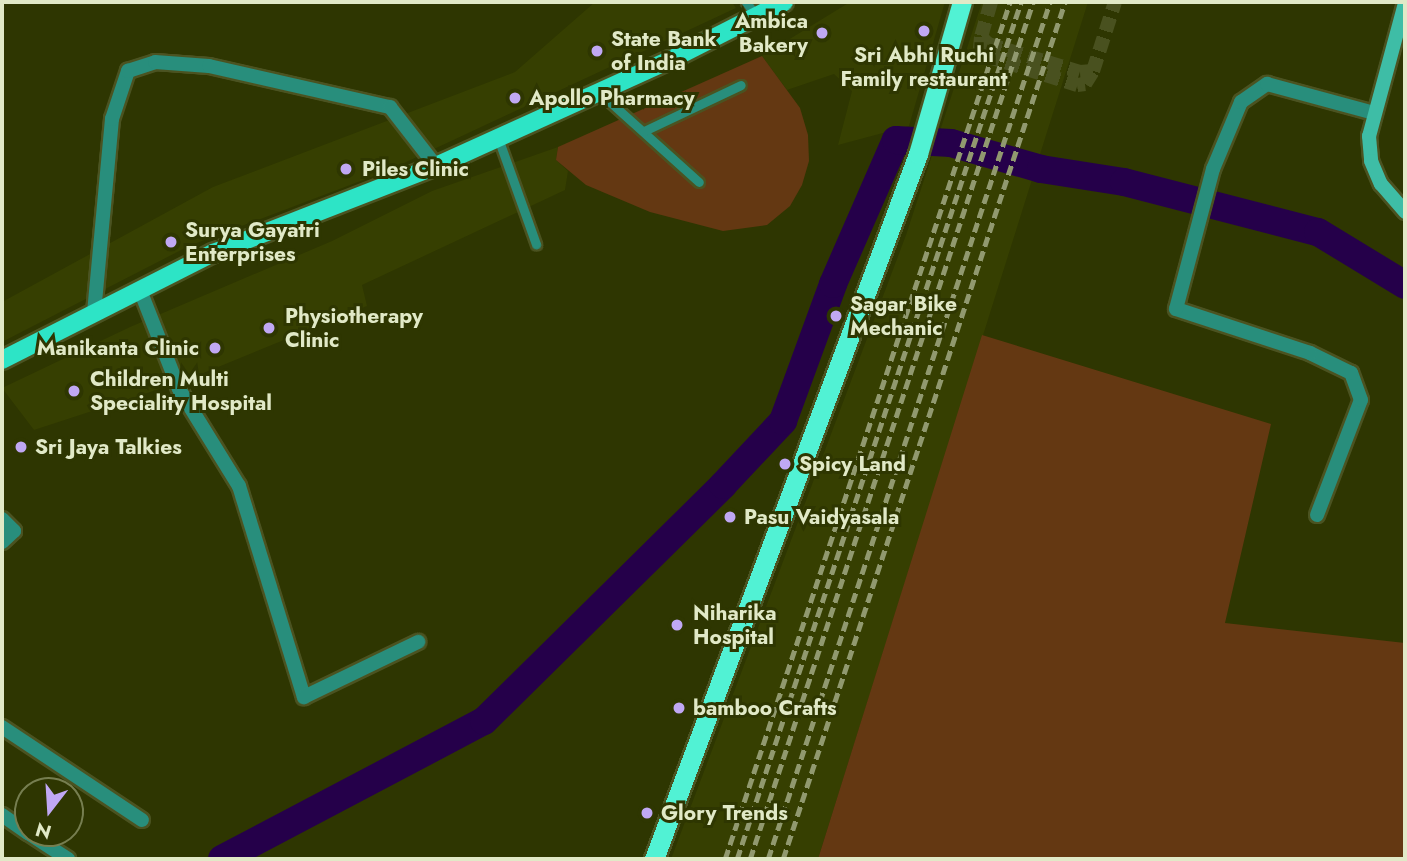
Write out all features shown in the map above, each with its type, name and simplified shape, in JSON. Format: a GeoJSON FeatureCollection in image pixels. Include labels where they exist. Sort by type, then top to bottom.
{"type":"FeatureCollection","features":[{"type":"Feature","properties":{"kind":"highway"},"geometry":{"type":"LineString","coordinates":[[654,859],[918,154],[940,88],[962,2]]}},
{"type":"Feature","properties":{"kind":"main road"},"geometry":{"type":"LineString","coordinates":[[2,360],[213,253],[436,166],[600,93],[751,9],[784,2]]}},
{"type":"Feature","properties":{"kind":"main road"},"geometry":{"type":"LineString","coordinates":[[1405,3],[1374,113],[1371,161],[1381,184],[1405,212]]}},
{"type":"Feature","properties":{"kind":"street"},"geometry":{"type":"LineString","coordinates":[[94,313],[112,120],[128,71],[155,62],[209,66],[390,107],[436,166]]}},
{"type":"Feature","properties":{"kind":"street"},"geometry":{"type":"LineString","coordinates":[[1317,515],[1361,400],[1351,373],[1310,353],[1176,309],[1213,169],[1241,102],[1267,84],[1374,113]]}},
{"type":"Feature","properties":{"kind":"street"},"geometry":{"type":"LineString","coordinates":[[141,290],[179,388],[239,486],[304,697],[418,642]]}},
{"type":"Feature","properties":{"kind":"street"},"geometry":{"type":"LineString","coordinates":[[2,519],[14,531],[2,542]]}},
{"type":"Feature","properties":{"kind":"street"},"geometry":{"type":"LineString","coordinates":[[2,727],[142,820]]}},
{"type":"Feature","properties":{"kind":"street"},"geometry":{"type":"LineString","coordinates":[[50,847],[68,859]]}},
{"type":"Feature","properties":{"kind":"lane"},"geometry":{"type":"LineString","coordinates":[[644,131],[741,85]]}},
{"type":"Feature","properties":{"kind":"lane"},"geometry":{"type":"LineString","coordinates":[[600,93],[699,182]]}},
{"type":"Feature","properties":{"kind":"lane"},"geometry":{"type":"LineString","coordinates":[[498,138],[536,244]]}},
{"type":"Feature","properties":{"kind":"shaded area"},"geometry":{"type":"Polygon","coordinates":[[[595,2],[732,2],[736,8],[387,171],[189,246],[2,342],[2,302],[213,187],[515,72],[595,2]]]}},
{"type":"Feature","properties":{"kind":"shaded area"},"geometry":{"type":"Polygon","coordinates":[[[850,2],[945,2],[909,126],[838,145],[852,91],[834,74],[787,90],[762,56],[850,2]]]}},
{"type":"Feature","properties":{"kind":"shaded area"},"geometry":{"type":"Polygon","coordinates":[[[982,2],[1088,2],[818,859],[671,859],[906,235],[982,2]]]}},
{"type":"Feature","properties":{"kind":"shaded area"},"geometry":{"type":"Polygon","coordinates":[[[762,56],[800,108],[808,135],[809,161],[802,185],[790,206],[767,225],[723,231],[650,212],[586,185],[556,160],[558,147],[762,56]]]}},
{"type":"Feature","properties":{"kind":"shaded area"},"geometry":{"type":"Polygon","coordinates":[[[558,147],[556,160],[568,171],[565,190],[362,285],[367,306],[184,381],[34,430],[2,388],[130,327],[332,241],[432,191],[558,147]]]}},
{"type":"Feature","properties":{"kind":"shaded area"},"geometry":{"type":"Polygon","coordinates":[[[982,335],[1271,424],[1225,623],[1405,643],[1405,859],[818,859],[982,335]]]}},
{"type":"Feature","properties":{"kind":"waterway"},"geometry":{"type":"LineString","coordinates":[[222,859],[484,721],[723,485],[783,421],[833,284],[896,140],[951,143],[1041,169],[1124,182],[1318,232],[1405,285]]}},
{"type":"Feature","properties":{"kind":"tunnel"},"geometry":{"type":"LineString","coordinates":[[991,2],[981,37],[980,49],[986,56],[1077,85],[1085,84],[1093,71],[1115,2]]}},
{"type":"Feature","properties":{"kind":"tunnel"},"geometry":{"type":"LineString","coordinates":[[981,37],[988,44],[1080,72],[1093,71]]}},
{"type":"Feature","properties":{"kind":"railway"},"geometry":{"type":"LineString","coordinates":[[725,859],[1010,2]]}},
{"type":"Feature","properties":{"kind":"railway"},"geometry":{"type":"LineString","coordinates":[[737,859],[1021,2]]}},
{"type":"Feature","properties":{"kind":"railway"},"geometry":{"type":"LineString","coordinates":[[750,859],[1033,2]]}},
{"type":"Feature","properties":{"kind":"railway"},"geometry":{"type":"LineString","coordinates":[[768,859],[1050,2]]}},
{"type":"Feature","properties":{"kind":"railway"},"geometry":{"type":"LineString","coordinates":[[783,859],[1065,2]]}},
{"type":"Feature","properties":{"kind":"place","name":"Sri Abhi Ruchi Family restaurant"},"geometry":{"type":"Point","coordinates":[924,31]}},
{"type":"Feature","properties":{"kind":"place","name":"Ambica Bakery"},"geometry":{"type":"Point","coordinates":[822,33]}},
{"type":"Feature","properties":{"kind":"place","name":"State Bank of India"},"geometry":{"type":"Point","coordinates":[597,51]}},
{"type":"Feature","properties":{"kind":"place","name":"Apollo Pharmacy"},"geometry":{"type":"Point","coordinates":[515,98]}},
{"type":"Feature","properties":{"kind":"place","name":"Piles Clinic"},"geometry":{"type":"Point","coordinates":[346,169]}},
{"type":"Feature","properties":{"kind":"place","name":"Surya Gayatri Enterprises"},"geometry":{"type":"Point","coordinates":[171,242]}},
{"type":"Feature","properties":{"kind":"place","name":"Sagar Bike Mechanic"},"geometry":{"type":"Point","coordinates":[836,316]}},
{"type":"Feature","properties":{"kind":"place","name":"Physiotherapy Clinic"},"geometry":{"type":"Point","coordinates":[269,328]}},
{"type":"Feature","properties":{"kind":"place","name":"Manikanta Clinic"},"geometry":{"type":"Point","coordinates":[215,348]}},
{"type":"Feature","properties":{"kind":"place","name":"Children Multi Speciality Hospital"},"geometry":{"type":"Point","coordinates":[74,391]}},
{"type":"Feature","properties":{"kind":"place","name":"Sri Jaya Talkies"},"geometry":{"type":"Point","coordinates":[21,447]}},
{"type":"Feature","properties":{"kind":"place","name":"Spicy Land"},"geometry":{"type":"Point","coordinates":[785,464]}},
{"type":"Feature","properties":{"kind":"place","name":"Pasu Vaidyasala"},"geometry":{"type":"Point","coordinates":[730,517]}},
{"type":"Feature","properties":{"kind":"place","name":"Niharika Hospital"},"geometry":{"type":"Point","coordinates":[677,625]}},
{"type":"Feature","properties":{"kind":"place","name":"bamboo Crafts"},"geometry":{"type":"Point","coordinates":[679,708]}},
{"type":"Feature","properties":{"kind":"place","name":"Glory Trends"},"geometry":{"type":"Point","coordinates":[647,813]}}]}
